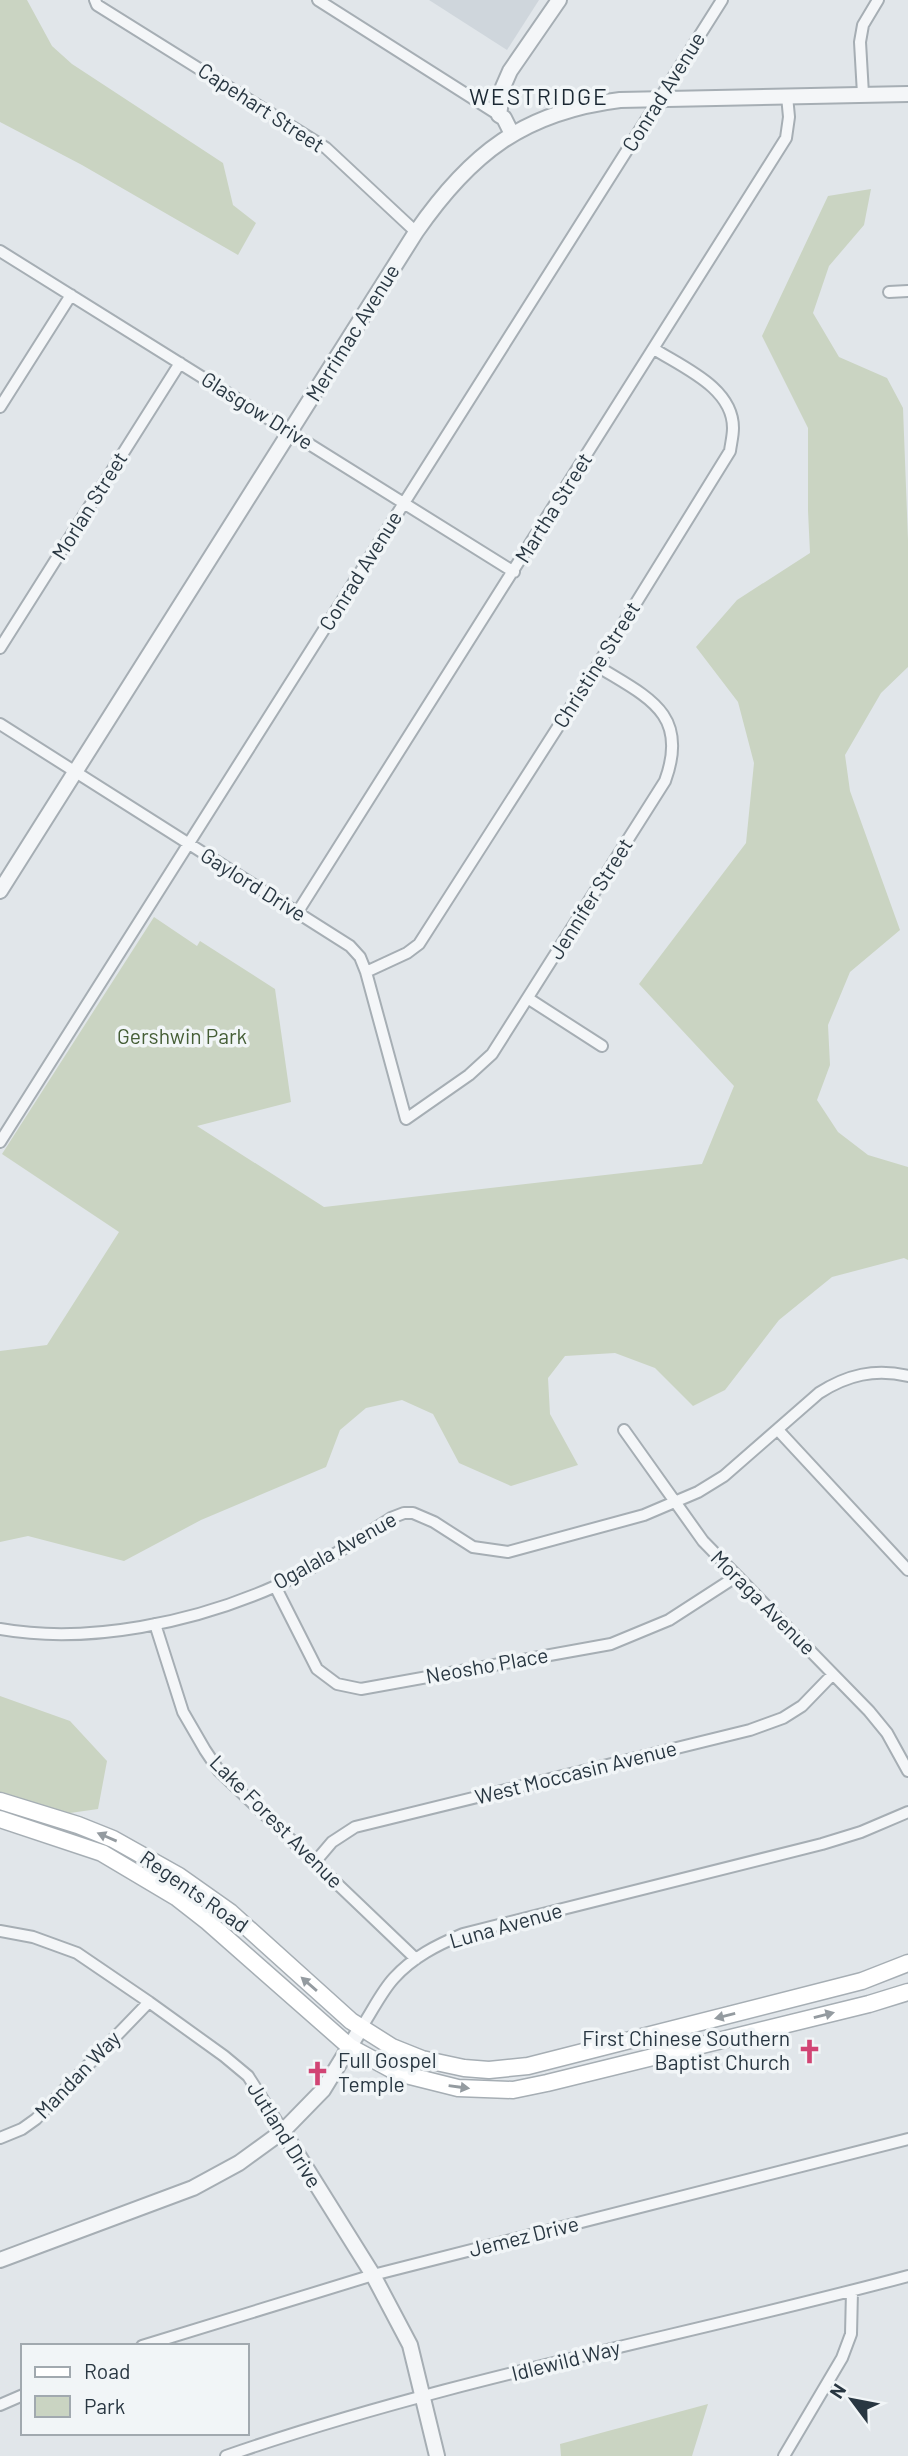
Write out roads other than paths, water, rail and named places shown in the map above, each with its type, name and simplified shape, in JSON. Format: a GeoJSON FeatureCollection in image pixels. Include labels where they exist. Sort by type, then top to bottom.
{"type":"FeatureCollection","features":[{"type":"Feature","properties":{"kind":"main road","name":"Regents Road"},"geometry":{"type":"LineString","coordinates":[[0,1801],[78,1825],[113,1839],[179,1876],[230,1912],[361,2028],[392,2048],[422,2059],[489,2070],[528,2066],[862,1981],[908,1964]]}},
{"type":"Feature","properties":{"kind":"main road","name":"Regents Road"},"geometry":{"type":"LineString","coordinates":[[0,1819],[102,1853],[176,1897],[208,1922],[349,2047],[398,2073],[458,2088],[513,2090],[908,1992]]}},
{"type":"Feature","properties":{"kind":"street","name":"Capehart Street"},"geometry":{"type":"LineString","coordinates":[[95,0],[97,5],[326,148],[416,232]]}},
{"type":"Feature","properties":{"kind":"street"},"geometry":{"type":"LineString","coordinates":[[318,0],[504,118],[512,134]]}},
{"type":"Feature","properties":{"kind":"street"},"geometry":{"type":"LineString","coordinates":[[499,115],[503,88],[510,71],[559,0]]}},
{"type":"Feature","properties":{"kind":"street","name":"Conrad Avenue"},"geometry":{"type":"LineString","coordinates":[[0,1142],[722,0]]}},
{"type":"Feature","properties":{"kind":"street"},"geometry":{"type":"LineString","coordinates":[[863,94],[860,42],[863,25],[878,0]]}},
{"type":"Feature","properties":{"kind":"street","name":"Merrimac Avenue"},"geometry":{"type":"LineString","coordinates":[[0,891],[416,232],[442,195],[478,158],[512,134],[558,112],[588,104],[620,100],[908,94]]}},
{"type":"Feature","properties":{"kind":"street","name":"Martha Street"},"geometry":{"type":"LineString","coordinates":[[297,913],[786,138],[789,117],[787,96]]}},
{"type":"Feature","properties":{"kind":"street","name":"Glasgow Drive"},"geometry":{"type":"LineString","coordinates":[[0,251],[514,572]]}},
{"type":"Feature","properties":{"kind":"street"},"geometry":{"type":"LineString","coordinates":[[889,292],[908,292]]}},
{"type":"Feature","properties":{"kind":"street"},"geometry":{"type":"LineString","coordinates":[[0,407],[71,295]]}},
{"type":"Feature","properties":{"kind":"street","name":"Christine Street"},"geometry":{"type":"LineString","coordinates":[[366,972],[407,953],[418,944],[597,666],[730,451],[733,426],[722,394],[654,349]]}},
{"type":"Feature","properties":{"kind":"street","name":"Morlan Street"},"geometry":{"type":"LineString","coordinates":[[0,648],[180,363]]}},
{"type":"Feature","properties":{"kind":"street","name":"Jennifer Street"},"geometry":{"type":"LineString","coordinates":[[406,1119],[469,1075],[492,1054],[666,781],[673,760],[672,731],[660,708],[597,666]]}},
{"type":"Feature","properties":{"kind":"street","name":"Gaylord Drive"},"geometry":{"type":"LineString","coordinates":[[0,724],[350,946],[360,957],[366,972],[406,1119]]}},
{"type":"Feature","properties":{"kind":"street"},"geometry":{"type":"LineString","coordinates":[[529,999],[602,1046]]}},
{"type":"Feature","properties":{"kind":"street","name":"Ogalala Avenue"},"geometry":{"type":"LineString","coordinates":[[0,1629],[77,1634],[155,1624],[215,1608],[275,1586],[320,1563],[391,1518],[404,1513],[413,1513],[434,1522],[473,1546],[508,1552],[645,1515],[698,1492],[724,1476],[819,1393],[835,1383],[856,1375],[889,1371],[908,1376]]}},
{"type":"Feature","properties":{"kind":"street","name":"Moraga Avenue"},"geometry":{"type":"LineString","coordinates":[[624,1430],[702,1541],[881,1726],[908,1771]]}},
{"type":"Feature","properties":{"kind":"street"},"geometry":{"type":"LineString","coordinates":[[778,1430],[908,1570]]}},
{"type":"Feature","properties":{"kind":"street","name":"Neosho Place"},"geometry":{"type":"LineString","coordinates":[[275,1586],[317,1669],[337,1684],[361,1689],[611,1644],[670,1620],[737,1576]]}},
{"type":"Feature","properties":{"kind":"street","name":"Lake Forest Avenue"},"geometry":{"type":"LineString","coordinates":[[155,1624],[183,1712],[219,1771],[416,1959]]}},
{"type":"Feature","properties":{"kind":"street","name":"West Moccasin Avenue"},"geometry":{"type":"LineString","coordinates":[[315,1862],[331,1842],[355,1827],[750,1730],[783,1718],[802,1706],[833,1674]]}},
{"type":"Feature","properties":{"kind":"street","name":"Luna Avenue"},"geometry":{"type":"LineString","coordinates":[[0,2260],[193,2188],[239,2163],[283,2131],[323,2090],[393,1979],[435,1946],[463,1934],[822,1844],[861,1832],[908,1812]]}},
{"type":"Feature","properties":{"kind":"street","name":"Jutland Drive"},"geometry":{"type":"LineString","coordinates":[[0,1931],[33,1937],[77,1953],[224,2056],[247,2076],[373,2275],[410,2345],[437,2456]]}},
{"type":"Feature","properties":{"kind":"street","name":"Mandan Way"},"geometry":{"type":"LineString","coordinates":[[0,2138],[22,2129],[36,2119],[149,2002]]}},
{"type":"Feature","properties":{"kind":"street","name":"Jemez Drive"},"geometry":{"type":"LineString","coordinates":[[149,2344],[373,2275],[908,2139]]}},
{"type":"Feature","properties":{"kind":"street","name":"Idlewild Way"},"geometry":{"type":"LineString","coordinates":[[226,2456],[423,2396],[908,2276]]}},
{"type":"Feature","properties":{"kind":"street"},"geometry":{"type":"LineString","coordinates":[[784,2456],[842,2358],[851,2334],[852,2291]]}},
{"type":"Feature","properties":{"kind":"street"},"geometry":{"type":"LineString","coordinates":[[0,2405],[21,2396]]}},
{"type":"Feature","properties":{"kind":"place","name":"First Chinese Southern Baptist Church"},"geometry":{"type":"Point","coordinates":[810,2051]}},
{"type":"Feature","properties":{"kind":"place","name":"Full Gospel Temple"},"geometry":{"type":"Point","coordinates":[318,2073]}},
{"type":"Feature","properties":{"kind":"district","name":"WESTRIDGE"},"geometry":{"type":"Point","coordinates":[539,97]}},
{"type":"Feature","properties":{"kind":"park label","name":"Gershwin Park"},"geometry":{"type":"Point","coordinates":[182,1037]}}]}
